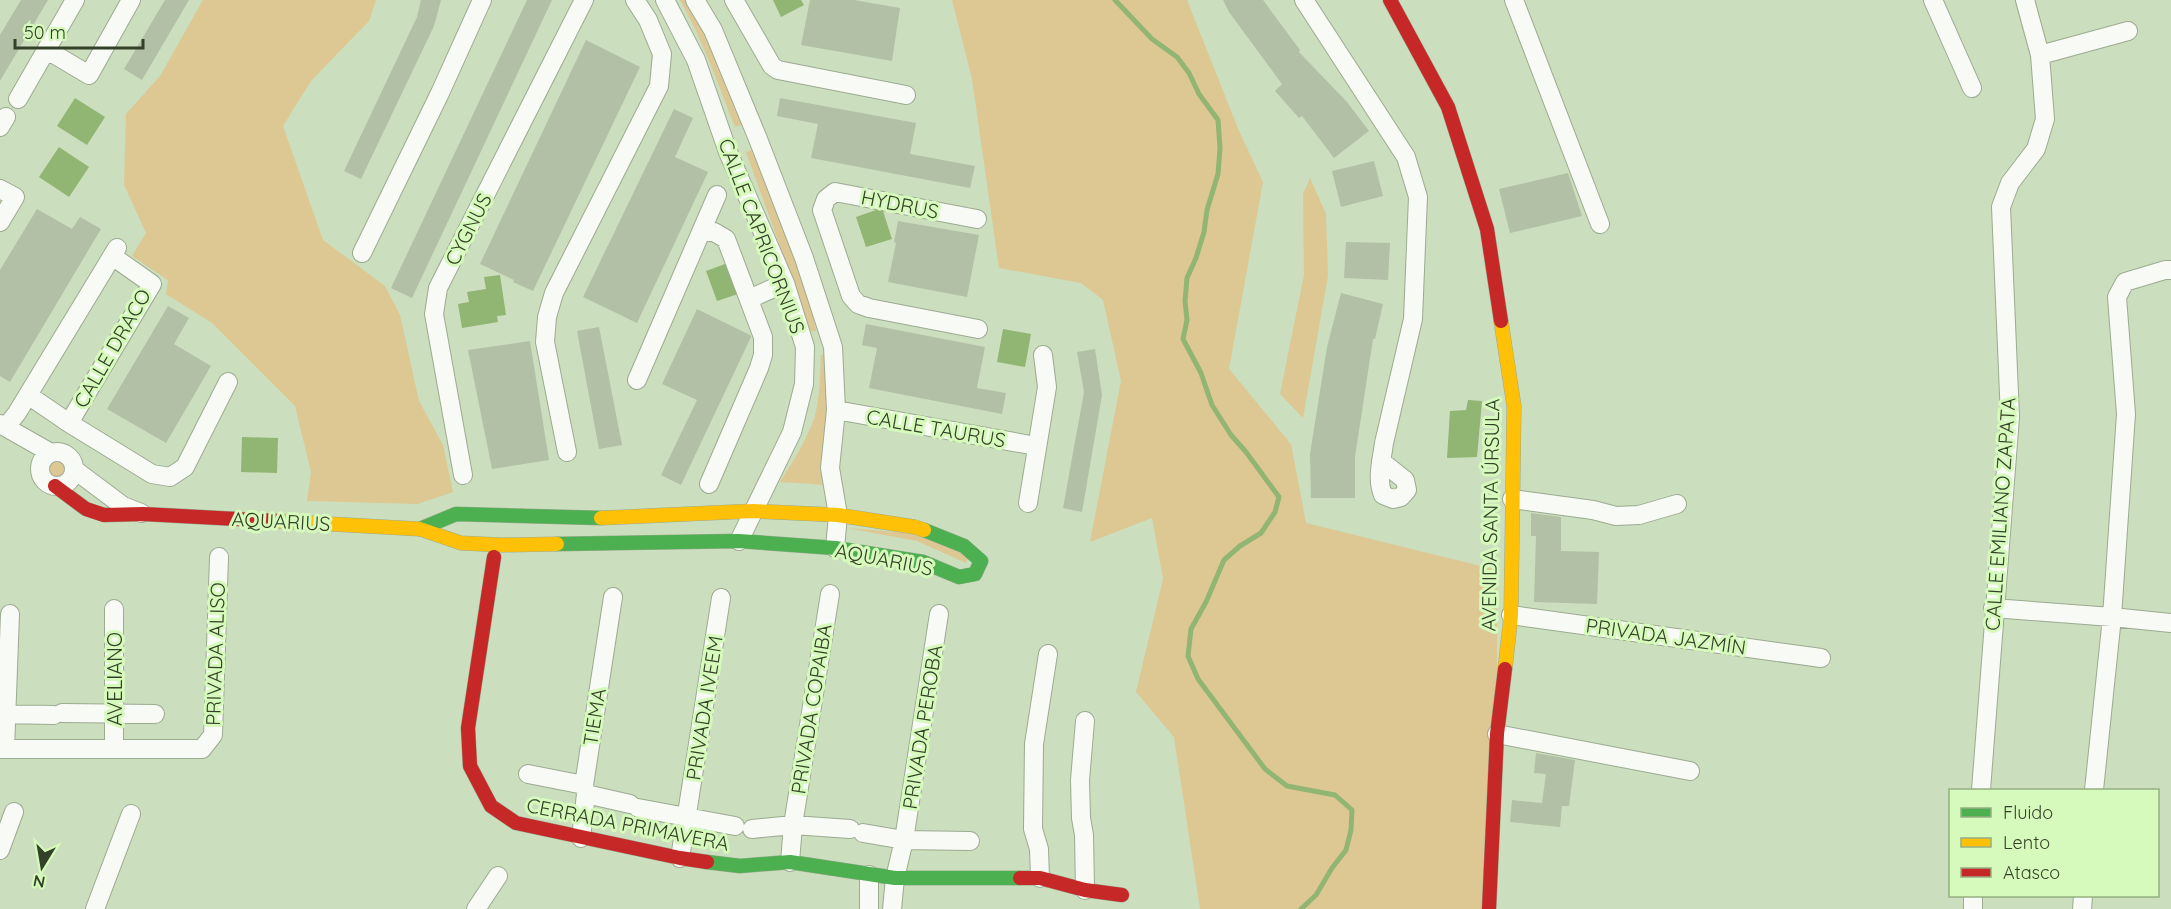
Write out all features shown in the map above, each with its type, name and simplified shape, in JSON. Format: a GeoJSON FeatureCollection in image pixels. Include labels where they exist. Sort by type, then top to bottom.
{"type":"FeatureCollection","features":[{"type":"Feature","properties":{"kind":"street"},"geometry":{"type":"LineString","coordinates":[[18,99],[75,0]]}},
{"type":"Feature","properties":{"kind":"street"},"geometry":{"type":"LineString","coordinates":[[47,50],[89,75],[131,0]]}},
{"type":"Feature","properties":{"kind":"street"},"geometry":{"type":"LineString","coordinates":[[362,253],[440,93],[482,0]]}},
{"type":"Feature","properties":{"kind":"street","name":"CYGNUS"},"geometry":{"type":"LineString","coordinates":[[463,475],[434,314],[438,288],[584,0]]}},
{"type":"Feature","properties":{"kind":"street"},"geometry":{"type":"LineString","coordinates":[[567,452],[545,342],[548,317],[554,293],[659,86],[662,54],[648,20],[635,0]]}},
{"type":"Feature","properties":{"kind":"street","name":"CALLE CAPRICORNIUS"},"geometry":{"type":"LineString","coordinates":[[695,0],[713,30],[758,139],[804,258],[833,347],[836,410],[830,468],[838,515],[835,548]]}},
{"type":"Feature","properties":{"kind":"street"},"geometry":{"type":"LineString","coordinates":[[734,0],[772,66],[778,70],[906,95]]}},
{"type":"Feature","properties":{"kind":"street"},"geometry":{"type":"LineString","coordinates":[[1304,0],[1406,157],[1418,197],[1413,319],[1381,461]]}},
{"type":"Feature","properties":{"kind":"street"},"geometry":{"type":"LineString","coordinates":[[1319,0],[1320,25]]}},
{"type":"Feature","properties":{"kind":"street","name":"AVENIDA SANTA ÚRSULA"},"geometry":{"type":"LineString","coordinates":[[1390,0],[1448,107],[1487,229],[1514,406],[1511,615],[1497,734],[1489,909]]}},
{"type":"Feature","properties":{"kind":"street"},"geometry":{"type":"LineString","coordinates":[[1514,0],[1599,224]]}},
{"type":"Feature","properties":{"kind":"street"},"geometry":{"type":"LineString","coordinates":[[1933,0],[1972,88]]}},
{"type":"Feature","properties":{"kind":"street","name":"CALLE EMILIANO ZAPATA"},"geometry":{"type":"LineString","coordinates":[[1981,789],[1993,608],[2010,417],[2001,207],[2010,183],[2036,149],[2045,119],[2040,55],[2025,0]]}},
{"type":"Feature","properties":{"kind":"street"},"geometry":{"type":"LineString","coordinates":[[648,20],[666,2]]}},
{"type":"Feature","properties":{"kind":"street","name":"CALLE CAPRICORNIUS"},"geometry":{"type":"LineString","coordinates":[[666,2],[696,60],[728,152],[784,283],[804,347],[804,384],[792,432],[739,541]]}},
{"type":"Feature","properties":{"kind":"street"},"geometry":{"type":"LineString","coordinates":[[713,30],[745,19]]}},
{"type":"Feature","properties":{"kind":"street"},"geometry":{"type":"LineString","coordinates":[[2040,55],[2128,31]]}},
{"type":"Feature","properties":{"kind":"street"},"geometry":{"type":"LineString","coordinates":[[728,152],[758,139]]}},
{"type":"Feature","properties":{"kind":"street"},"geometry":{"type":"LineString","coordinates":[[0,189],[15,197],[0,222]]}},
{"type":"Feature","properties":{"kind":"street","name":"HYDRUS"},"geometry":{"type":"LineString","coordinates":[[835,250],[822,210],[826,199],[836,192],[977,219]]}},
{"type":"Feature","properties":{"kind":"street"},"geometry":{"type":"LineString","coordinates":[[637,380],[717,195]]}},
{"type":"Feature","properties":{"kind":"street"},"geometry":{"type":"LineString","coordinates":[[700,232],[714,232],[726,239],[763,337],[763,355],[759,368],[709,484]]}},
{"type":"Feature","properties":{"kind":"street"},"geometry":{"type":"LineString","coordinates":[[804,258],[835,250],[850,296],[858,304],[978,329]]}},
{"type":"Feature","properties":{"kind":"street","name":"CALLE DRACO"},"geometry":{"type":"LineString","coordinates":[[3,425],[28,395],[114,252],[152,284],[69,423]]}},
{"type":"Feature","properties":{"kind":"street"},"geometry":{"type":"LineString","coordinates":[[2094,789],[2112,617],[2126,414],[2117,297],[2126,282],[2164,270],[2171,270]]}},
{"type":"Feature","properties":{"kind":"street"},"geometry":{"type":"LineString","coordinates":[[749,299],[784,283]]}},
{"type":"Feature","properties":{"kind":"street"},"geometry":{"type":"LineString","coordinates":[[804,347],[812,351],[833,347]]}},
{"type":"Feature","properties":{"kind":"street"},"geometry":{"type":"LineString","coordinates":[[1028,503],[1047,387],[1043,355]]}},
{"type":"Feature","properties":{"kind":"street","name":"CALLE DRACO"},"geometry":{"type":"LineString","coordinates":[[28,395],[152,474],[170,477],[185,467],[228,382]]}},
{"type":"Feature","properties":{"kind":"street","name":"CALLE TAURUS"},"geometry":{"type":"LineString","coordinates":[[836,410],[1036,446]]}},
{"type":"Feature","properties":{"kind":"street","name":"AQUARIUS"},"geometry":{"type":"LineString","coordinates":[[3,425],[51,453]]}},
{"type":"Feature","properties":{"kind":"street","name":"AQUARIUS"},"geometry":{"type":"LineString","coordinates":[[143,514],[123,506],[75,470],[71,459],[62,452],[51,453],[42,460],[40,471],[45,481],[78,507],[93,513],[111,516],[143,514],[420,529],[461,543],[502,545],[739,541],[835,548],[922,562],[959,577],[975,574],[981,561],[964,546],[915,527],[838,515],[753,511],[581,519],[456,514],[420,529]]}},
{"type":"Feature","properties":{"kind":"street"},"geometry":{"type":"LineString","coordinates":[[54,486],[66,484],[75,470]]}},
{"type":"Feature","properties":{"kind":"street"},"geometry":{"type":"LineString","coordinates":[[1512,499],[1593,510],[1616,516],[1639,515],[1677,504]]}},
{"type":"Feature","properties":{"kind":"street","name":"PRIVADA ALISO"},"geometry":{"type":"LineString","coordinates":[[114,749],[202,749],[213,735],[219,557]]}},
{"type":"Feature","properties":{"kind":"street","name":"CERRADA PRIMAVERA"},"geometry":{"type":"LineString","coordinates":[[494,557],[468,728],[470,766],[491,806],[516,822],[680,858],[740,866],[790,862],[895,878],[1040,878],[1112,899]]}},
{"type":"Feature","properties":{"kind":"street","name":"PRIVADA COPAIBA"},"geometry":{"type":"LineString","coordinates":[[790,862],[793,825],[830,594]]}},
{"type":"Feature","properties":{"kind":"street","name":"TIEMA"},"geometry":{"type":"LineString","coordinates":[[581,838],[585,790],[613,597]]}},
{"type":"Feature","properties":{"kind":"street","name":"PRIVADA IVEEM"},"geometry":{"type":"LineString","coordinates":[[680,858],[721,598]]}},
{"type":"Feature","properties":{"kind":"street"},"geometry":{"type":"LineString","coordinates":[[1993,608],[2171,623]]}},
{"type":"Feature","properties":{"kind":"street","name":"AVELIANO"},"geometry":{"type":"LineString","coordinates":[[114,609],[114,749]]}},
{"type":"Feature","properties":{"kind":"street"},"geometry":{"type":"LineString","coordinates":[[10,614],[2,749],[114,749]]}},
{"type":"Feature","properties":{"kind":"street","name":"PRIVADA PEROBA"},"geometry":{"type":"LineString","coordinates":[[892,909],[895,878],[904,840],[939,614]]}},
{"type":"Feature","properties":{"kind":"street","name":"PRIVADA JAZMÍN"},"geometry":{"type":"LineString","coordinates":[[1511,615],[1821,658]]}},
{"type":"Feature","properties":{"kind":"street"},"geometry":{"type":"LineString","coordinates":[[1040,878],[1040,849],[1033,829],[1034,744],[1048,654]]}},
{"type":"Feature","properties":{"kind":"street"},"geometry":{"type":"LineString","coordinates":[[3,714],[114,712],[155,714]]}},
{"type":"Feature","properties":{"kind":"street"},"geometry":{"type":"LineString","coordinates":[[1085,721],[1080,780],[1085,890]]}},
{"type":"Feature","properties":{"kind":"street"},"geometry":{"type":"LineString","coordinates":[[1497,734],[1690,771]]}},
{"type":"Feature","properties":{"kind":"street"},"geometry":{"type":"LineString","coordinates":[[528,774],[634,806],[743,827],[793,825],[856,831],[904,840],[970,841]]}},
{"type":"Feature","properties":{"kind":"street"},"geometry":{"type":"LineString","coordinates":[[0,850],[14,812]]}},
{"type":"Feature","properties":{"kind":"street"},"geometry":{"type":"LineString","coordinates":[[95,909],[131,814]]}},
{"type":"Feature","properties":{"kind":"street"},"geometry":{"type":"LineString","coordinates":[[869,875],[869,909]]}},
{"type":"Feature","properties":{"kind":"street"},"geometry":{"type":"LineString","coordinates":[[476,909],[498,876]]}},
{"type":"Feature","properties":{"kind":"shaded area"},"geometry":{"type":"Polygon","coordinates":[[[203,0],[376,0],[369,21],[311,81],[283,126],[323,240],[385,286],[400,315],[419,401],[443,445],[453,492],[417,504],[307,501],[311,472],[295,406],[212,323],[166,294],[168,280],[132,256],[146,233],[124,185],[126,114],[160,76],[203,0]]]}},
{"type":"Feature","properties":{"kind":"shaded area"},"geometry":{"type":"Polygon","coordinates":[[[680,0],[691,0],[744,124],[735,127],[703,46],[680,0]]]}},
{"type":"Feature","properties":{"kind":"shaded area"},"geometry":{"type":"Polygon","coordinates":[[[773,0],[801,0],[804,5],[781,17],[773,0]]]}},
{"type":"Feature","properties":{"kind":"shaded area"},"geometry":{"type":"Polygon","coordinates":[[[952,0],[1187,0],[1239,131],[1263,182],[1229,369],[1291,444],[1306,523],[1497,570],[1497,734],[1488,909],[1200,909],[1174,737],[1136,692],[1163,579],[1152,518],[1090,542],[1121,381],[1103,300],[1081,283],[999,268],[972,79],[952,0]]]}},
{"type":"Feature","properties":{"kind":"shaded area"},"geometry":{"type":"Polygon","coordinates":[[[75,98],[105,117],[87,145],[57,126],[75,98]]]}},
{"type":"Feature","properties":{"kind":"shaded area"},"geometry":{"type":"Polygon","coordinates":[[[59,147],[89,167],[69,197],[39,177],[59,147]]]}},
{"type":"Feature","properties":{"kind":"shaded area"},"geometry":{"type":"Polygon","coordinates":[[[757,148],[812,307],[816,331],[805,332],[802,307],[746,152],[757,148]]]}},
{"type":"Feature","properties":{"kind":"shaded area"},"geometry":{"type":"Polygon","coordinates":[[[1310,178],[1326,214],[1328,276],[1303,418],[1280,394],[1304,275],[1303,194],[1310,178]]]}},
{"type":"Feature","properties":{"kind":"shaded area"},"geometry":{"type":"Polygon","coordinates":[[[882,208],[892,239],[866,247],[856,217],[882,208]]]}},
{"type":"Feature","properties":{"kind":"shaded area"},"geometry":{"type":"Polygon","coordinates":[[[733,261],[744,292],[717,301],[706,271],[733,261]]]}},
{"type":"Feature","properties":{"kind":"shaded area"},"geometry":{"type":"Polygon","coordinates":[[[500,275],[506,315],[497,316],[498,322],[462,328],[458,304],[469,302],[467,292],[486,289],[484,277],[500,275]]]}},
{"type":"Feature","properties":{"kind":"shaded area"},"geometry":{"type":"Polygon","coordinates":[[[1003,329],[1031,334],[1025,367],[997,362],[1003,329]]]}},
{"type":"Feature","properties":{"kind":"shaded area"},"geometry":{"type":"Polygon","coordinates":[[[821,355],[832,355],[827,485],[780,482],[804,442],[815,416],[821,355]]]}},
{"type":"Feature","properties":{"kind":"shaded area"},"geometry":{"type":"Polygon","coordinates":[[[1468,400],[1482,401],[1477,457],[1447,458],[1450,411],[1466,410],[1468,400]]]}},
{"type":"Feature","properties":{"kind":"shaded area"},"geometry":{"type":"Polygon","coordinates":[[[242,437],[278,438],[277,473],[241,472],[242,437]]]}},
{"type":"Feature","properties":{"kind":"shaded area"},"geometry":{"type":"Polygon","coordinates":[[[57,458],[65,461],[68,469],[65,477],[57,480],[49,477],[46,469],[49,461],[57,458]]]}},
{"type":"Feature","properties":{"kind":"shaded area"},"geometry":{"type":"Polygon","coordinates":[[[847,528],[921,534],[968,556],[966,563],[917,541],[847,528]]]}},
{"type":"Feature","properties":{"kind":"building"},"geometry":{"type":"Polygon","coordinates":[[[21,0],[48,0],[0,81],[0,35],[21,0]]]}},
{"type":"Feature","properties":{"kind":"building"},"geometry":{"type":"Polygon","coordinates":[[[165,0],[189,0],[142,80],[124,69],[165,0]]]}},
{"type":"Feature","properties":{"kind":"building"},"geometry":{"type":"Polygon","coordinates":[[[421,0],[441,0],[434,26],[361,179],[344,171],[417,17],[421,0]]]}},
{"type":"Feature","properties":{"kind":"building"},"geometry":{"type":"Polygon","coordinates":[[[527,0],[552,0],[412,298],[391,288],[527,0]]]}},
{"type":"Feature","properties":{"kind":"building"},"geometry":{"type":"Polygon","coordinates":[[[810,0],[854,0],[900,8],[892,61],[801,45],[810,0]]]}},
{"type":"Feature","properties":{"kind":"building"},"geometry":{"type":"Polygon","coordinates":[[[1223,0],[1263,0],[1300,50],[1299,52],[1347,102],[1369,131],[1334,158],[1302,116],[1299,118],[1275,91],[1282,84],[1229,12],[1223,0]]]}},
{"type":"Feature","properties":{"kind":"building"},"geometry":{"type":"Polygon","coordinates":[[[586,40],[640,67],[533,291],[480,264],[586,40]]]}},
{"type":"Feature","properties":{"kind":"building"},"geometry":{"type":"Polygon","coordinates":[[[780,98],[916,123],[910,154],[975,166],[970,188],[811,158],[818,124],[777,116],[780,98]]]}},
{"type":"Feature","properties":{"kind":"building"},"geometry":{"type":"Polygon","coordinates":[[[674,109],[693,118],[675,157],[708,172],[637,323],[583,297],[674,109]]]}},
{"type":"Feature","properties":{"kind":"building"},"geometry":{"type":"Polygon","coordinates":[[[1374,161],[1383,196],[1341,207],[1332,171],[1374,161]]]}},
{"type":"Feature","properties":{"kind":"building"},"geometry":{"type":"Polygon","coordinates":[[[1568,173],[1582,216],[1510,233],[1499,189],[1568,173]]]}},
{"type":"Feature","properties":{"kind":"building"},"geometry":{"type":"Polygon","coordinates":[[[37,209],[72,229],[80,217],[101,229],[10,382],[0,376],[0,270],[37,209]]]}},
{"type":"Feature","properties":{"kind":"building"},"geometry":{"type":"Polygon","coordinates":[[[898,221],[979,235],[967,297],[888,282],[898,221]]]}},
{"type":"Feature","properties":{"kind":"building"},"geometry":{"type":"Polygon","coordinates":[[[1346,242],[1390,243],[1388,280],[1344,278],[1346,242]]]}},
{"type":"Feature","properties":{"kind":"building"},"geometry":{"type":"Polygon","coordinates":[[[1341,293],[1383,304],[1375,339],[1373,339],[1355,457],[1355,498],[1311,498],[1310,454],[1327,347],[1341,293]]]}},
{"type":"Feature","properties":{"kind":"building"},"geometry":{"type":"Polygon","coordinates":[[[168,306],[189,318],[174,344],[211,366],[166,443],[107,409],[168,306]]]}},
{"type":"Feature","properties":{"kind":"building"},"geometry":{"type":"Polygon","coordinates":[[[697,309],[751,337],[681,485],[661,475],[697,400],[662,384],[697,309]]]}},
{"type":"Feature","properties":{"kind":"building"},"geometry":{"type":"Polygon","coordinates":[[[866,324],[985,347],[977,388],[1006,393],[1002,414],[869,388],[877,348],[862,345],[866,324]]]}},
{"type":"Feature","properties":{"kind":"building"},"geometry":{"type":"Polygon","coordinates":[[[599,327],[622,445],[599,449],[577,331],[599,327]]]}},
{"type":"Feature","properties":{"kind":"building"},"geometry":{"type":"Polygon","coordinates":[[[530,341],[549,460],[492,469],[468,350],[530,341]]]}},
{"type":"Feature","properties":{"kind":"building"},"geometry":{"type":"Polygon","coordinates":[[[1095,349],[1102,395],[1082,512],[1063,508],[1084,392],[1077,352],[1095,349]]]}},
{"type":"Feature","properties":{"kind":"building"},"geometry":{"type":"Polygon","coordinates":[[[1531,513],[1561,517],[1561,551],[1599,552],[1597,604],[1534,602],[1536,536],[1531,536],[1531,513]]]}},
{"type":"Feature","properties":{"kind":"building"},"geometry":{"type":"Polygon","coordinates":[[[1536,753],[1575,760],[1569,806],[1562,806],[1560,827],[1510,822],[1512,800],[1542,803],[1546,774],[1534,773],[1536,753]]]}},
{"type":"Feature","properties":{"kind":"waterway"},"geometry":{"type":"LineString","coordinates":[[1115,0],[1152,39],[1177,57],[1218,120],[1220,148],[1218,174],[1207,210],[1204,232],[1187,278],[1185,301],[1187,320],[1183,339],[1201,373],[1212,405],[1231,435],[1279,497],[1275,512],[1261,533],[1240,546],[1224,560],[1206,602],[1191,629],[1188,656],[1198,679],[1265,769],[1287,786],[1335,795],[1352,810],[1351,830],[1346,850],[1316,895],[1301,909]]}},
{"type":"Feature","properties":{"kind":"traffic: fast"},"geometry":{"type":"LineString","coordinates":[[420,529],[456,514],[601,518]]}},
{"type":"Feature","properties":{"kind":"traffic: fast"},"geometry":{"type":"LineString","coordinates":[[557,544],[739,541],[835,548],[923,562],[959,577],[975,574],[981,561],[964,546],[924,530]]}},
{"type":"Feature","properties":{"kind":"traffic: fast"},"geometry":{"type":"LineString","coordinates":[[707,862],[740,866],[790,862],[895,878],[1020,878]]}},
{"type":"Feature","properties":{"kind":"traffic: slow"},"geometry":{"type":"LineString","coordinates":[[1501,321],[1514,406],[1511,615],[1505,669]]}},
{"type":"Feature","properties":{"kind":"traffic: slow"},"geometry":{"type":"LineString","coordinates":[[601,518],[753,511],[838,515],[924,530]]}},
{"type":"Feature","properties":{"kind":"traffic: slow"},"geometry":{"type":"LineString","coordinates":[[276,521],[420,529],[461,543],[557,544]]}},
{"type":"Feature","properties":{"kind":"traffic: jam"},"geometry":{"type":"LineString","coordinates":[[1390,0],[1448,107],[1487,229],[1501,321]]}},
{"type":"Feature","properties":{"kind":"traffic: jam"},"geometry":{"type":"LineString","coordinates":[[55,486],[86,509],[104,515],[143,514],[276,521]]}},
{"type":"Feature","properties":{"kind":"traffic: jam"},"geometry":{"type":"LineString","coordinates":[[494,557],[468,728],[470,766],[491,806],[516,823],[707,862]]}},
{"type":"Feature","properties":{"kind":"traffic: jam"},"geometry":{"type":"LineString","coordinates":[[1489,909],[1497,734],[1505,669]]}},
{"type":"Feature","properties":{"kind":"traffic: jam"},"geometry":{"type":"LineString","coordinates":[[1020,878],[1040,878],[1085,890],[1122,895]]}}]}
